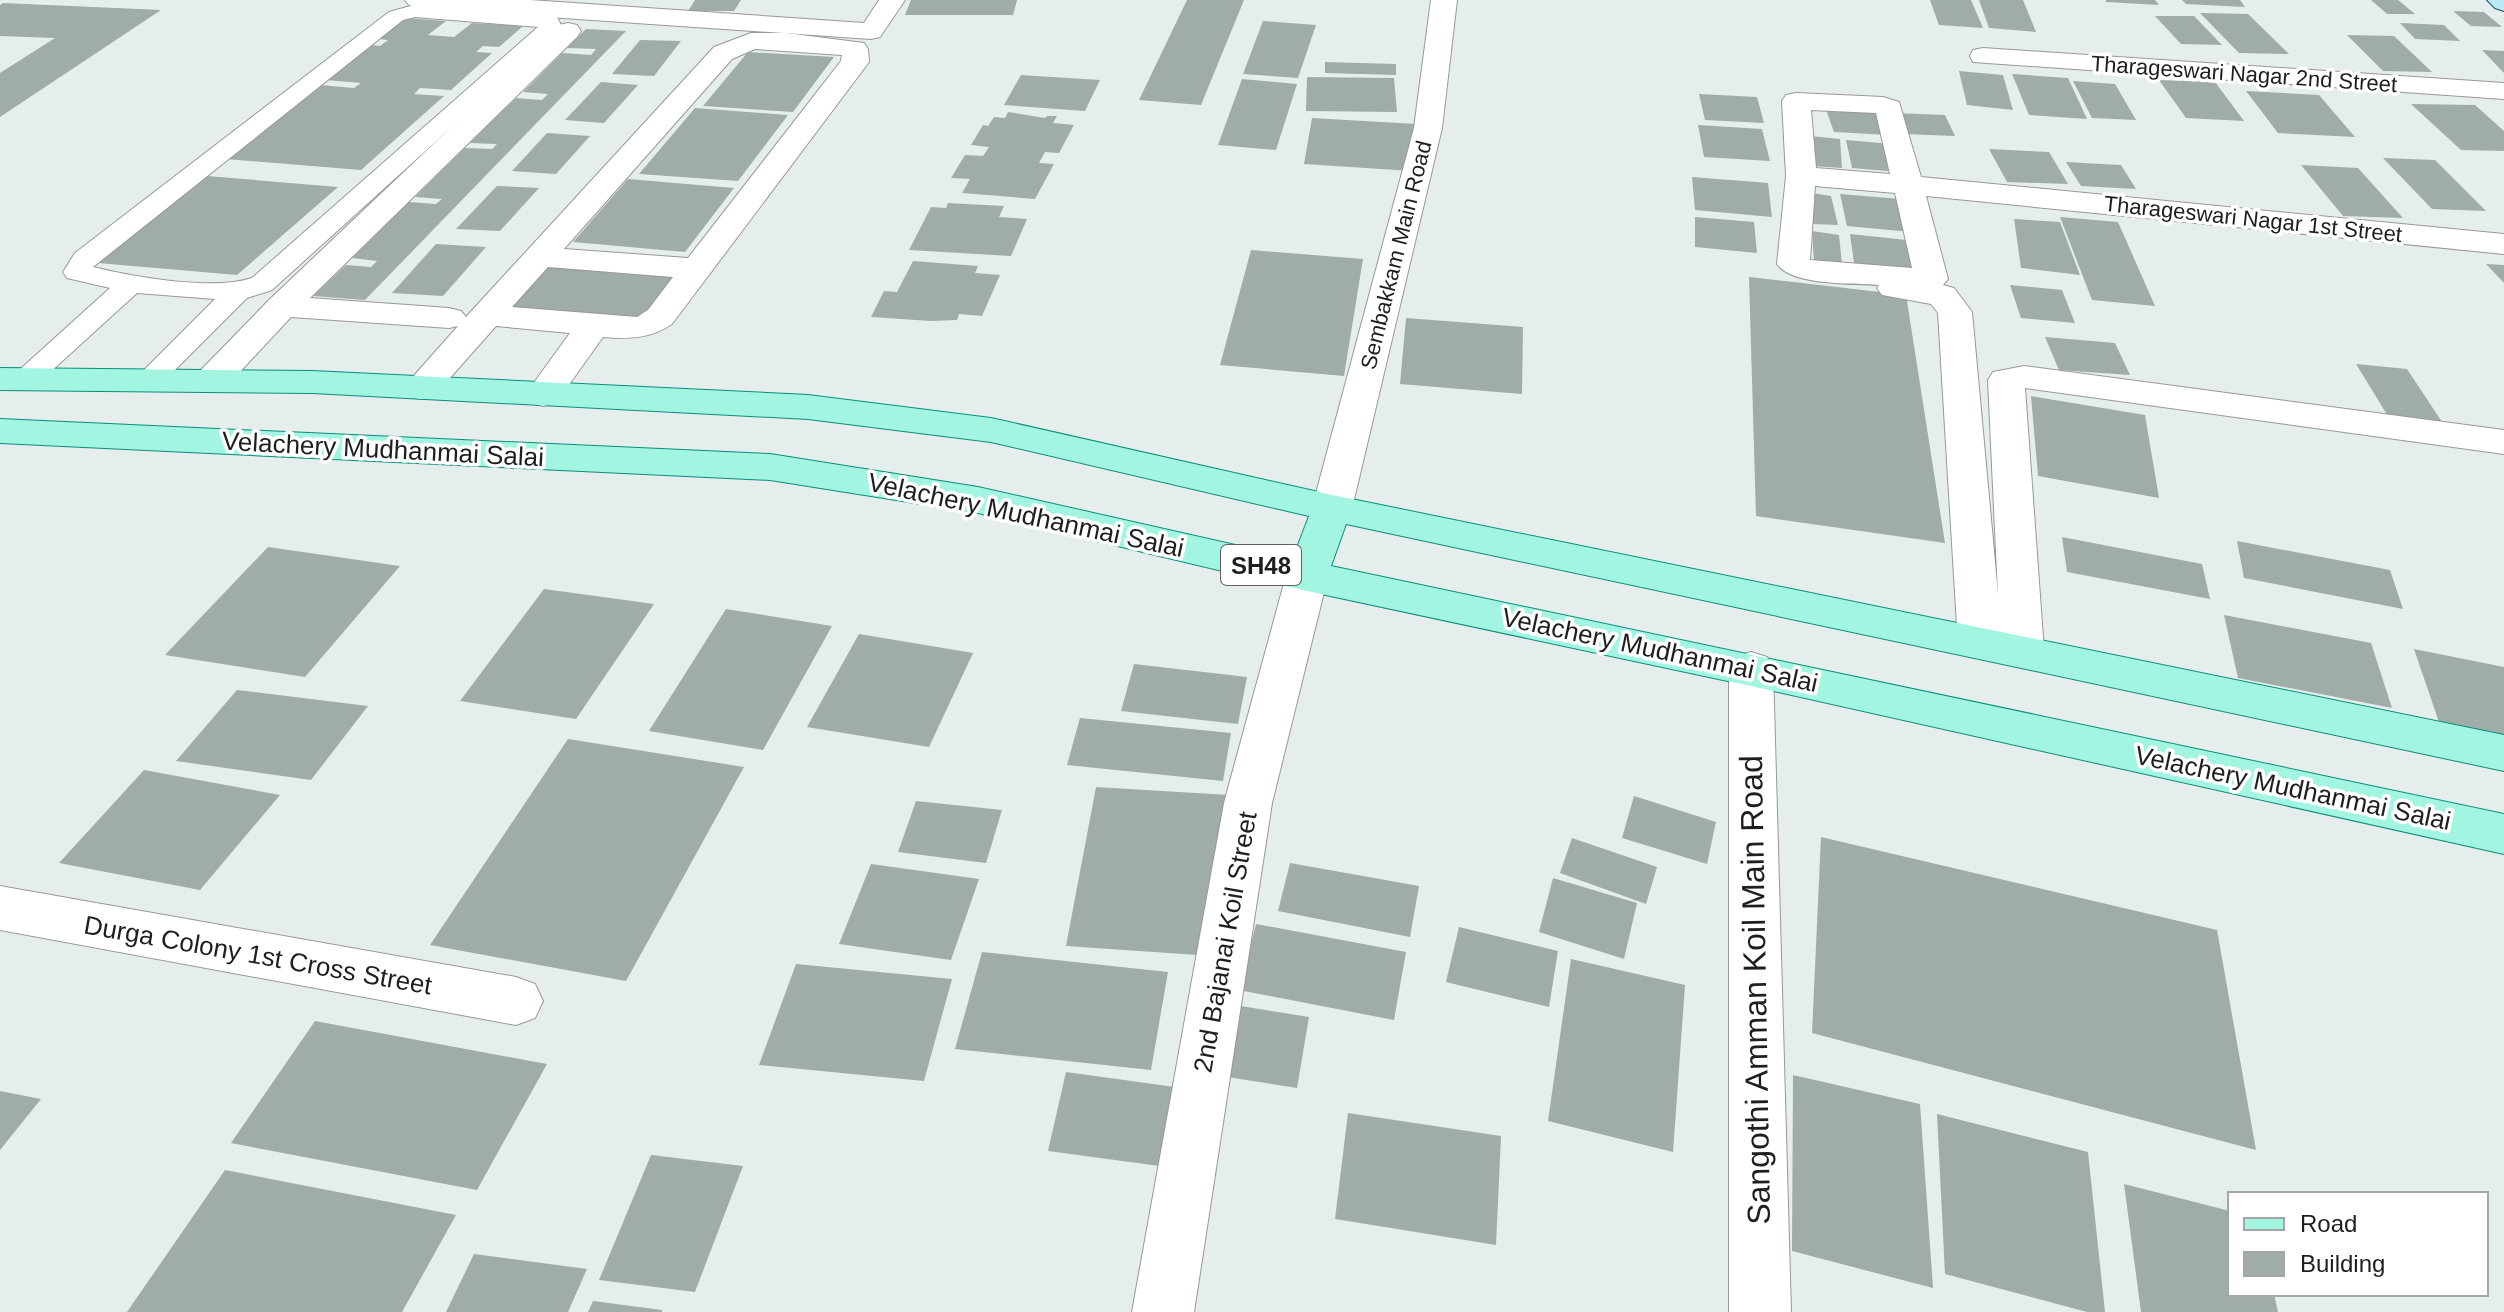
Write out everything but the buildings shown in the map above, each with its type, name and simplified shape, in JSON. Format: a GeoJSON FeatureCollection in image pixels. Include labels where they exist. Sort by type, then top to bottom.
{"type":"FeatureCollection","features":[{"type":"Feature","properties":{"kind":"main road"},"geometry":{"type":"LineString","coordinates":[[13,379],[403,387],[808,407],[891,415],[991,430],[1332,508],[2504,753]]}},
{"type":"Feature","properties":{"kind":"main road","name":"Velachery Mudhanmai Salai"},"geometry":{"type":"LineString","coordinates":[[0,431],[770,467],[978,500],[1307,576],[1751,669],[2504,834]]}},
{"type":"Feature","properties":{"kind":"main road"},"geometry":{"type":"LineString","coordinates":[[1307,576],[1332,508]]}},
{"type":"Feature","properties":{"kind":"street"},"geometry":{"type":"LineString","coordinates":[[418,0],[544,4],[871,31],[892,0]]}},
{"type":"Feature","properties":{"kind":"street","name":"Sembakkam Main Road"},"geometry":{"type":"LineString","coordinates":[[1332,508],[1428,128],[1444,0]]}},
{"type":"Feature","properties":{"kind":"street"},"geometry":{"type":"LineString","coordinates":[[211,381],[282,306],[568,31]]}},
{"type":"Feature","properties":{"kind":"street"},"geometry":{"type":"LineString","coordinates":[[403,387],[487,315],[723,53],[751,41],[786,41],[855,49],[855,62],[660,317],[645,327],[593,326],[487,315]]}},
{"type":"Feature","properties":{"kind":"street"},"geometry":{"type":"LineString","coordinates":[[403,387],[449,318],[636,123],[700,43]]}},
{"type":"Feature","properties":{"kind":"street","name":"Tharageswari Nagar 2nd Street"},"geometry":{"type":"LineString","coordinates":[[1983,56],[2504,91]]}},
{"type":"Feature","properties":{"kind":"street"},"geometry":{"type":"LineString","coordinates":[[1796,101],[1883,105],[1889,108],[1908,185],[1931,279],[1924,281],[1802,269],[1793,264],[1801,176],[1796,101]]}},
{"type":"Feature","properties":{"kind":"street","name":"Tharageswari Nagar 1st Street"},"geometry":{"type":"LineString","coordinates":[[1801,176],[2504,244]]}},
{"type":"Feature","properties":{"kind":"street"},"geometry":{"type":"LineString","coordinates":[[539,257],[698,269]]}},
{"type":"Feature","properties":{"kind":"street"},"geometry":{"type":"LineString","coordinates":[[1819,278],[1942,295],[1955,312],[1980,642]]}},
{"type":"Feature","properties":{"kind":"street"},"geometry":{"type":"LineString","coordinates":[[282,306],[449,318]]}},
{"type":"Feature","properties":{"kind":"street"},"geometry":{"type":"LineString","coordinates":[[543,395],[593,326]]}},
{"type":"Feature","properties":{"kind":"street"},"geometry":{"type":"LineString","coordinates":[[2022,651],[2006,380],[2024,377],[2504,442]]}},
{"type":"Feature","properties":{"kind":"street","name":"2nd Bajanai Koil Street"},"geometry":{"type":"LineString","coordinates":[[1163,1312],[1248,803],[1307,576]]}},
{"type":"Feature","properties":{"kind":"street","name":"Sangothi Amman Koil Main Road"},"geometry":{"type":"LineString","coordinates":[[1751,669],[1766,1311]]}},
{"type":"Feature","properties":{"kind":"street","name":"Durga Colony 1st Cross Street"},"geometry":{"type":"LineString","coordinates":[[0,908],[516,1001]]}},
{"type":"Feature","properties":{"kind":"lane"},"geometry":{"type":"LineString","coordinates":[[414,11],[549,22],[551,27],[262,284],[237,292],[130,284],[77,272],[84,259],[396,16],[414,11]]}},
{"type":"Feature","properties":{"kind":"lane"},"geometry":{"type":"LineString","coordinates":[[13,379],[130,284]]}},
{"type":"Feature","properties":{"kind":"lane"},"geometry":{"type":"LineString","coordinates":[[148,381],[237,292]]}}]}
